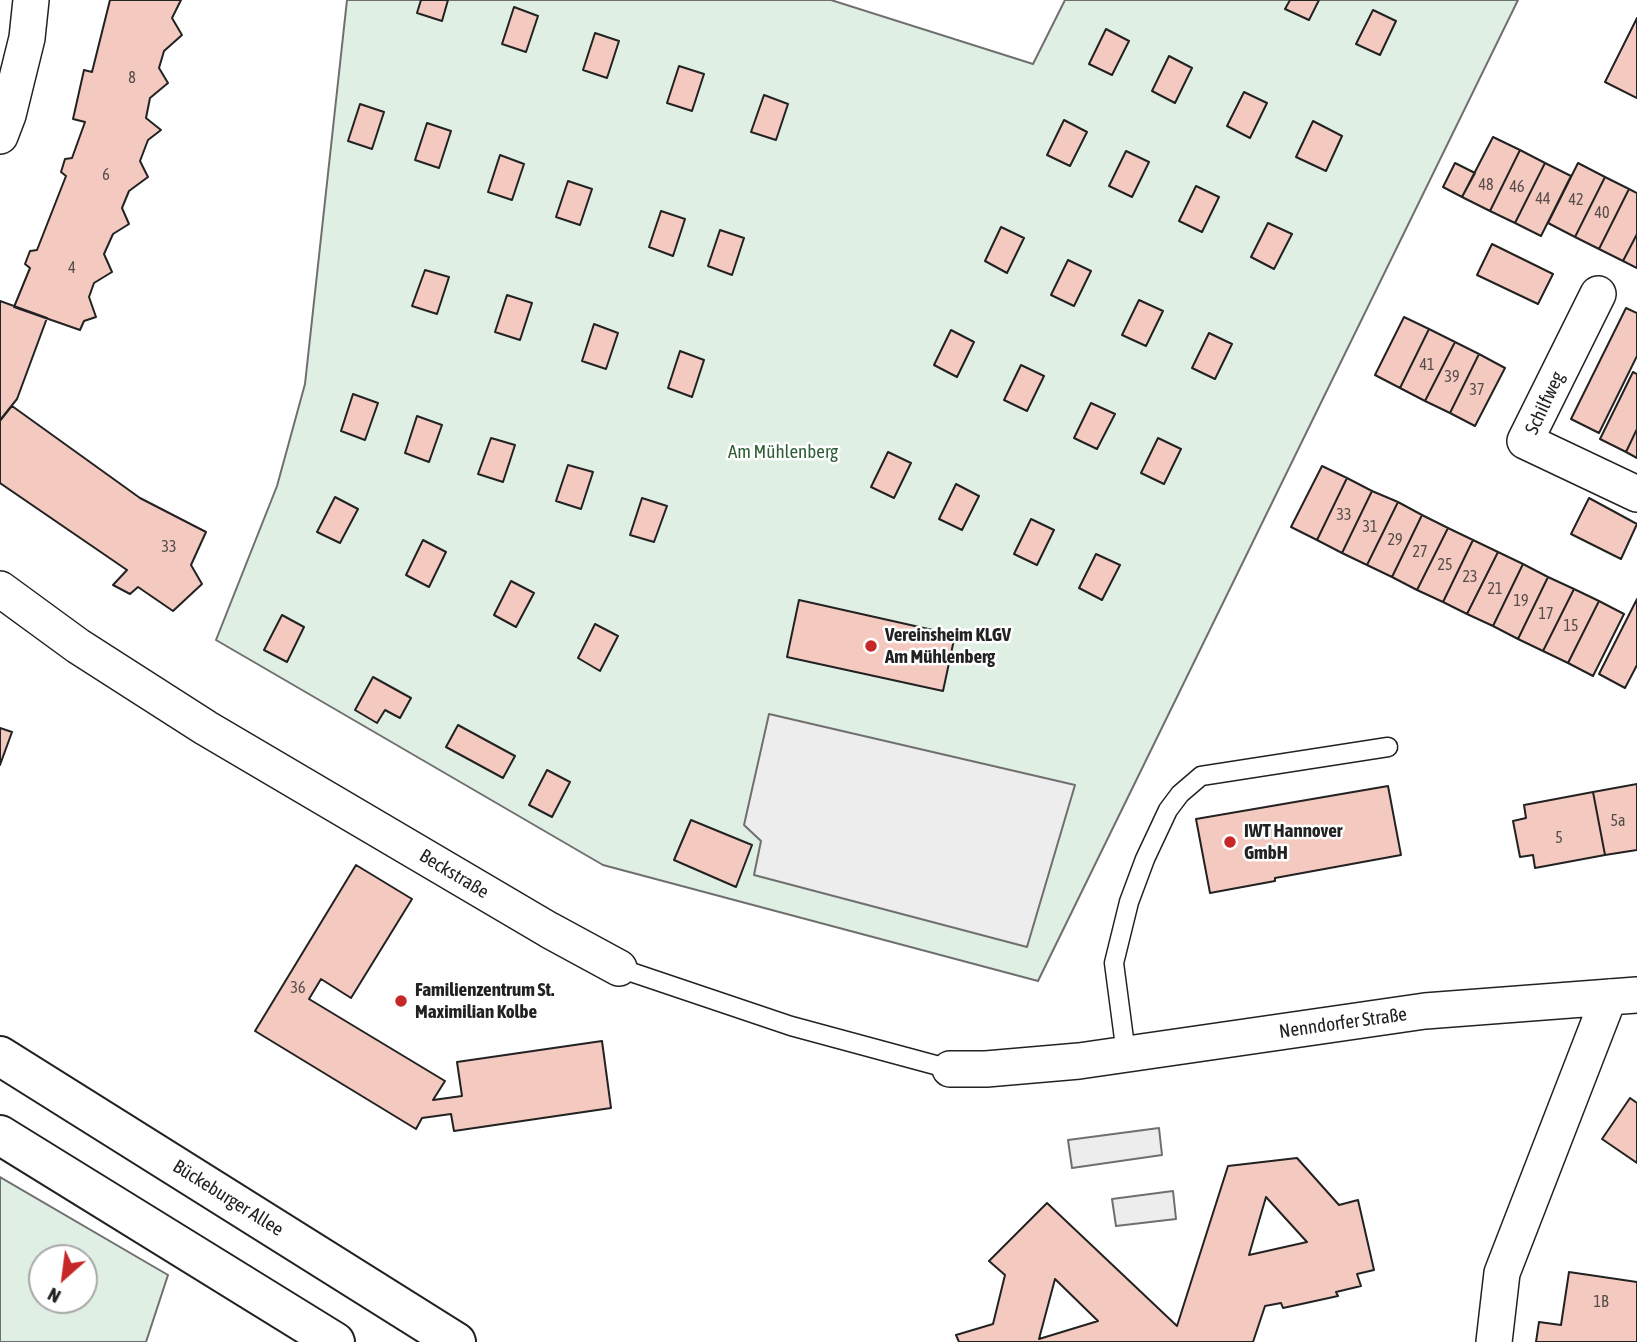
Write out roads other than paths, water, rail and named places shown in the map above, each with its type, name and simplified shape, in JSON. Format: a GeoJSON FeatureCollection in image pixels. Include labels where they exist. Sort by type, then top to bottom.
{"type":"FeatureCollection","features":[{"type":"Feature","properties":{"kind":"highway","name":"Bückeburger Allee"},"geometry":{"type":"LineString","coordinates":[[0,1056],[456,1342]]}},
{"type":"Feature","properties":{"kind":"highway"},"geometry":{"type":"LineString","coordinates":[[0,1135],[335,1342]]}},
{"type":"Feature","properties":{"kind":"street"},"geometry":{"type":"LineString","coordinates":[[0,136],[8,115],[27,38],[31,0]]}},
{"type":"Feature","properties":{"kind":"street","name":"Schilfweg"},"geometry":{"type":"LineString","coordinates":[[1598,294],[1525,441],[1637,494]]}},
{"type":"Feature","properties":{"kind":"street","name":"Beckstraße"},"geometry":{"type":"LineString","coordinates":[[0,589],[78,646],[206,728],[618,968]]}},
{"type":"Feature","properties":{"kind":"street","name":"Nenndorfer Straße"},"geometry":{"type":"LineString","coordinates":[[950,1069],[986,1069],[1079,1061],[1425,1011],[1623,996],[1502,1273],[1494,1342]]}},
{"type":"Feature","properties":{"kind":"lane"},"geometry":{"type":"LineString","coordinates":[[1126,1054],[1114,962],[1129,902],[1145,859],[1168,810],[1180,794],[1201,776],[1388,747]]}},
{"type":"Feature","properties":{"kind":"lane","name":"Beckstraße"},"geometry":{"type":"LineString","coordinates":[[618,968],[791,1026],[950,1069]]}},
{"type":"Feature","properties":{"kind":"place","name":"Vereinsheim KLGV Am Mühlenberg"},"geometry":{"type":"Point","coordinates":[871,646]}},
{"type":"Feature","properties":{"kind":"place","name":"IWT Hannover GmbH"},"geometry":{"type":"Point","coordinates":[1230,842]}},
{"type":"Feature","properties":{"kind":"place","name":"Familienzentrum St. Maximilian Kolbe"},"geometry":{"type":"Point","coordinates":[401,1001]}},
{"type":"Feature","properties":{"kind":"park label","name":"Am Mühlenberg"},"geometry":{"type":"Point","coordinates":[783,452]}}]}
